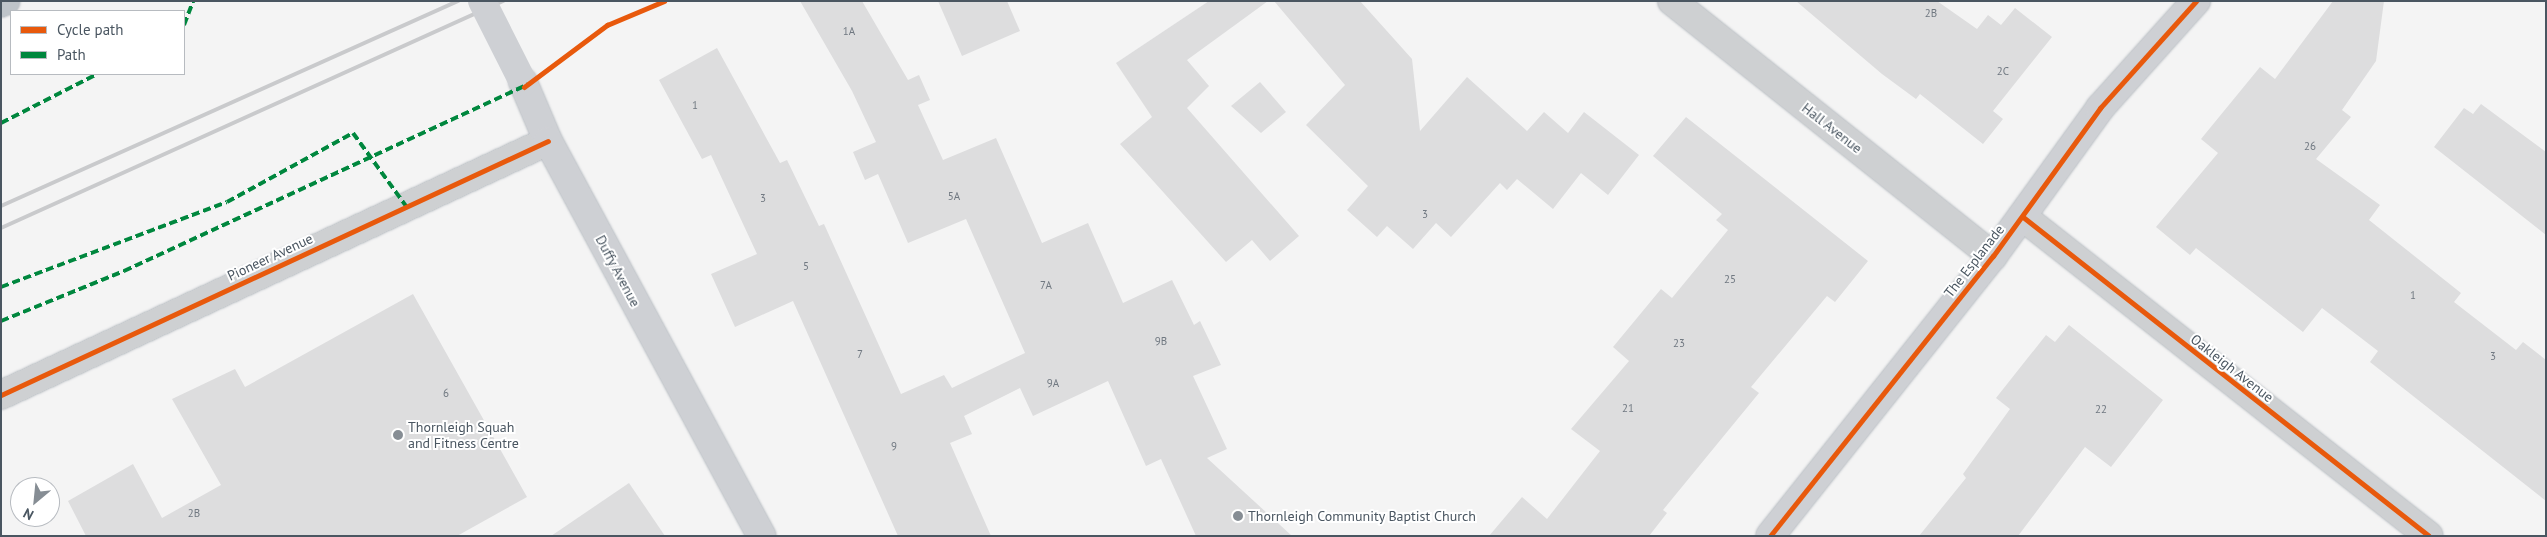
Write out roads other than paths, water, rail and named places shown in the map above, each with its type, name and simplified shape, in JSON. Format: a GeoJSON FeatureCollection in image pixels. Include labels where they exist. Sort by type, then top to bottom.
{"type":"FeatureCollection","features":[{"type":"Feature","properties":{"kind":"highway"},"geometry":{"type":"LineString","coordinates":[[1,3],[6,1]]}},
{"type":"Feature","properties":{"kind":"main road","name":"Duffy Avenue"},"geometry":{"type":"LineString","coordinates":[[482,1],[523,82],[548,141],[762,536]]}},
{"type":"Feature","properties":{"kind":"main road","name":"The Esplanade"},"geometry":{"type":"LineString","coordinates":[[1770,536],[1993,256],[2100,108],[2196,1]]}},
{"type":"Feature","properties":{"kind":"street","name":"Hall Avenue"},"geometry":{"type":"LineString","coordinates":[[1672,1],[1993,256]]}},
{"type":"Feature","properties":{"kind":"street","name":"Pioneer Avenue"},"geometry":{"type":"LineString","coordinates":[[1,395],[548,141]]}},
{"type":"Feature","properties":{"kind":"street","name":"Oakleigh Avenue"},"geometry":{"type":"LineString","coordinates":[[2023,216],[2429,536]]}},
{"type":"Feature","properties":{"kind":"railway"},"geometry":{"type":"LineString","coordinates":[[1,206],[458,1]]}},
{"type":"Feature","properties":{"kind":"railway"},"geometry":{"type":"LineString","coordinates":[[1,228],[503,1]]}},
{"type":"Feature","properties":{"kind":"place","name":"Thornleigh Squah and Fitness Centre"},"geometry":{"type":"Point","coordinates":[398,435]}},
{"type":"Feature","properties":{"kind":"place","name":"Thornleigh Community Baptist Church"},"geometry":{"type":"Point","coordinates":[1238,516]}}]}
